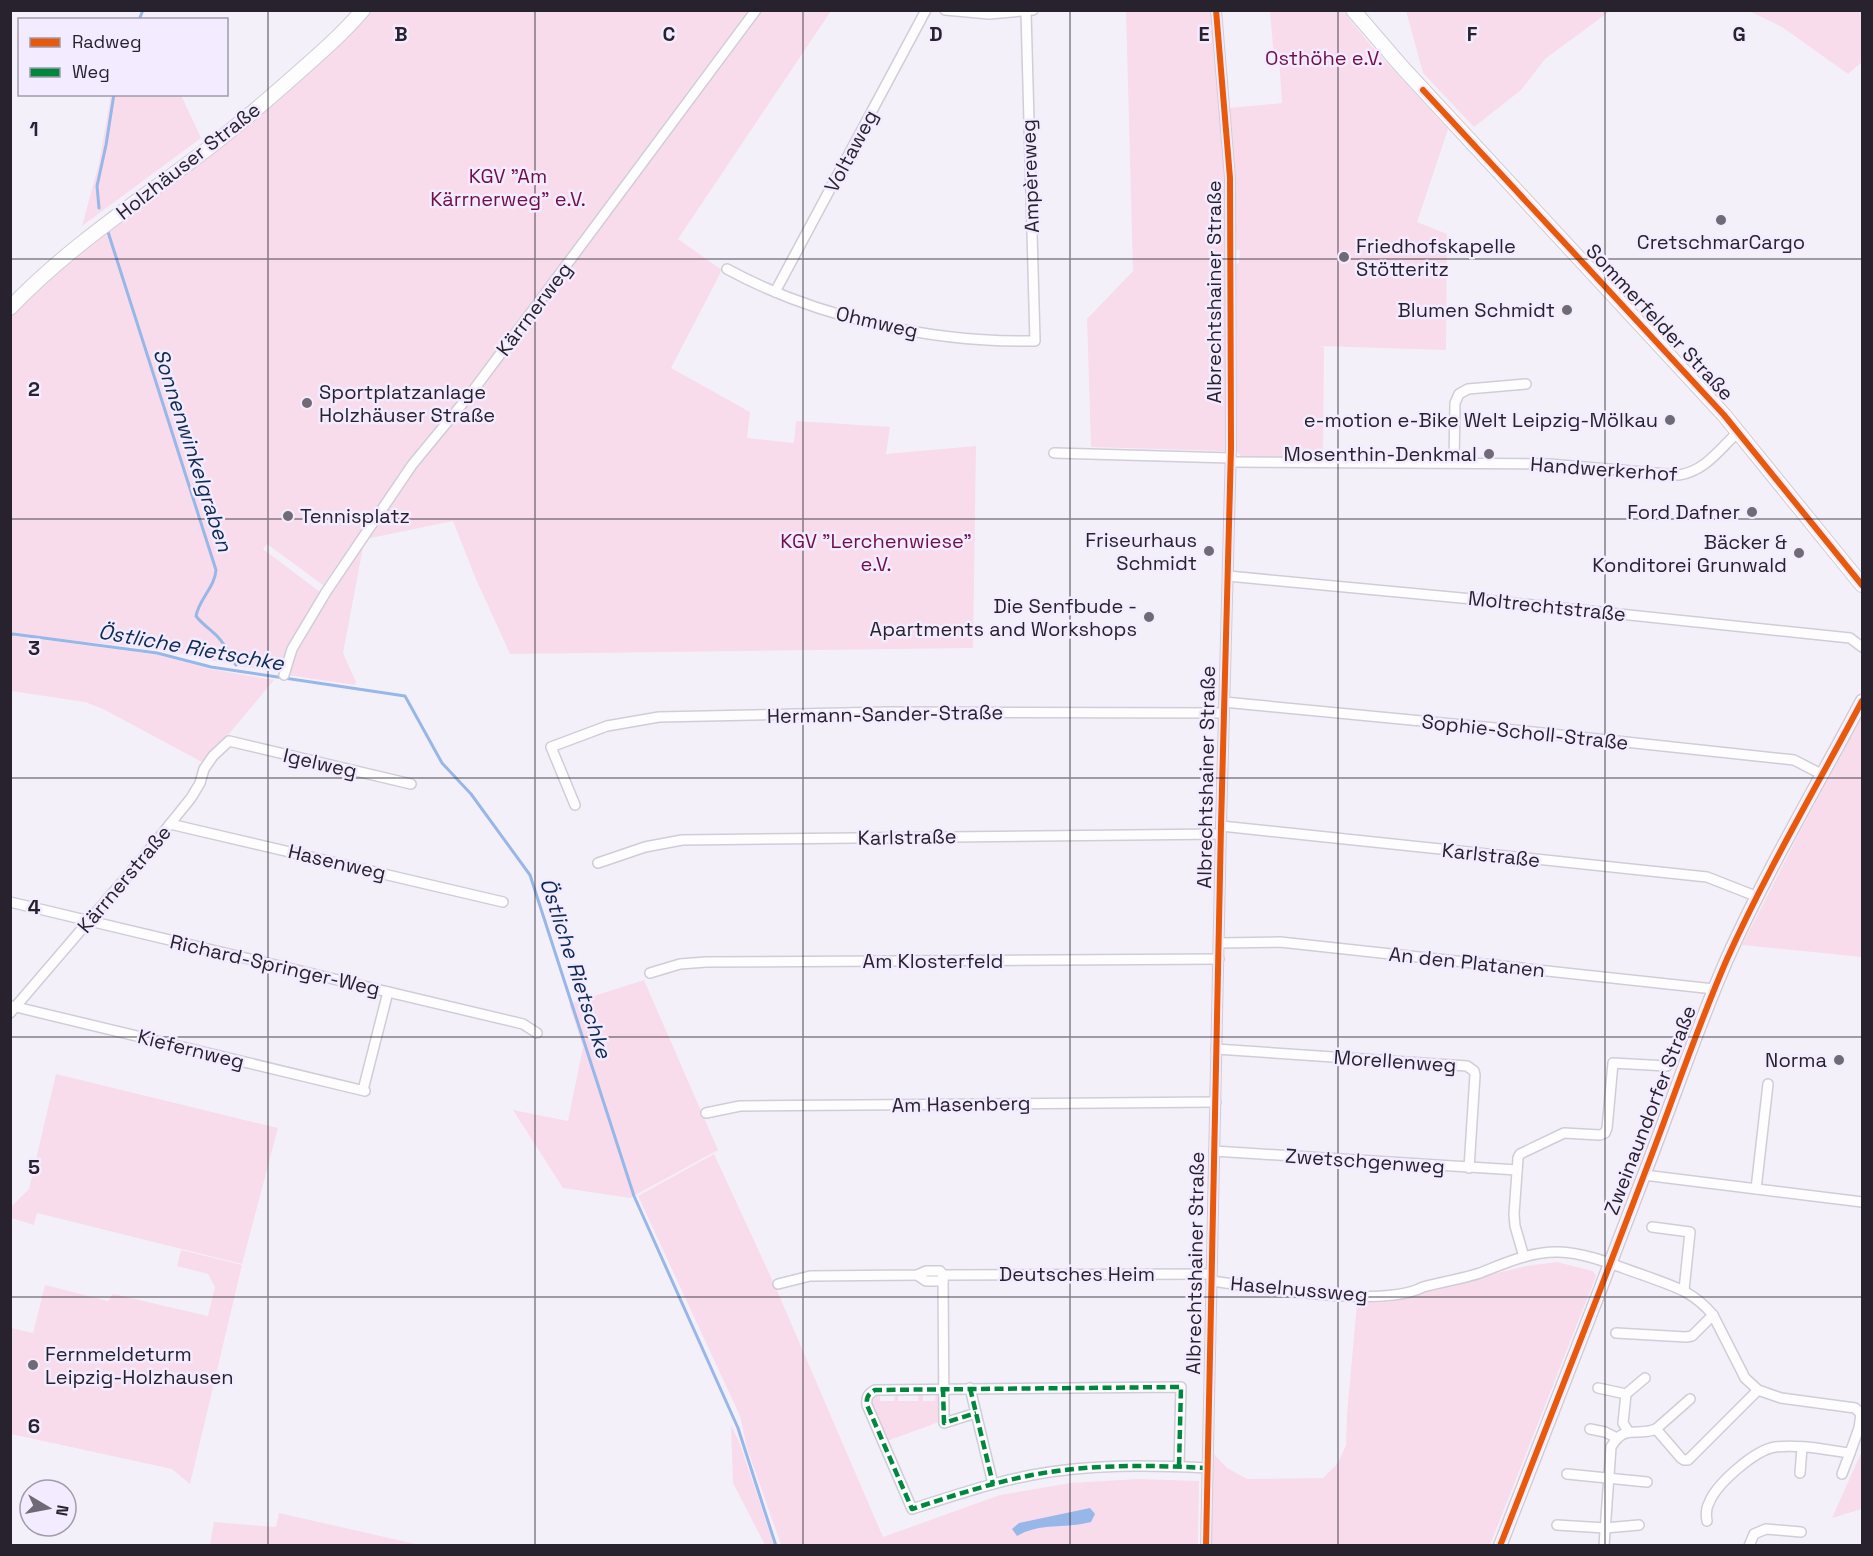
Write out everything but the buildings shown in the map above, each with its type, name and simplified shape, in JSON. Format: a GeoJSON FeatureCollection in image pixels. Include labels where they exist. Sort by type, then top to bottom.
{"type":"FeatureCollection","features":[{"type":"Feature","properties":{"kind":"main road","name":"Sommerfelder Straße"},"geometry":{"type":"LineString","coordinates":[[1353,10],[1401,66],[1738,432],[1863,585]]}},
{"type":"Feature","properties":{"kind":"main road","name":"Holzhäuser Straße"},"geometry":{"type":"LineString","coordinates":[[10,308],[99,228],[207,149],[267,99],[321,52],[355,14]]}},
{"type":"Feature","properties":{"kind":"street","name":"Kärrnerweg"},"geometry":{"type":"LineString","coordinates":[[284,675],[292,649],[326,592],[412,465],[485,374],[756,10]]}},
{"type":"Feature","properties":{"kind":"street","name":"Voltaweg"},"geometry":{"type":"LineString","coordinates":[[775,292],[926,10]]}},
{"type":"Feature","properties":{"kind":"street"},"geometry":{"type":"LineString","coordinates":[[945,10],[989,14],[1029,11]]}},
{"type":"Feature","properties":{"kind":"street","name":"Albrechtshainer Straße"},"geometry":{"type":"LineString","coordinates":[[1206,1545],[1220,830],[1231,460],[1230,178],[1216,10]]}},
{"type":"Feature","properties":{"kind":"street","name":"Ampèreweg"},"geometry":{"type":"LineString","coordinates":[[1029,11],[1035,340]]}},
{"type":"Feature","properties":{"kind":"street","name":"Ohmweg"},"geometry":{"type":"LineString","coordinates":[[727,269],[758,286],[850,317],[930,335],[1003,341],[1035,340]]}},
{"type":"Feature","properties":{"kind":"street"},"geometry":{"type":"LineString","coordinates":[[1454,462],[1455,403],[1459,394],[1468,389],[1526,384]]}},
{"type":"Feature","properties":{"kind":"street","name":"Handwerkerhof"},"geometry":{"type":"LineString","coordinates":[[1231,460],[1550,464],[1679,475],[1692,473],[1704,465],[1738,432]]}},
{"type":"Feature","properties":{"kind":"street"},"geometry":{"type":"LineString","coordinates":[[1054,453],[1231,460]]}},
{"type":"Feature","properties":{"kind":"street","name":"Moltrechtstraße"},"geometry":{"type":"LineString","coordinates":[[1228,576],[1492,600],[1850,638],[1863,646]]}},
{"type":"Feature","properties":{"kind":"street","name":"Zweinaundorfer Straße"},"geometry":{"type":"LineString","coordinates":[[1500,1545],[1558,1400],[1714,989],[1758,897],[1863,701]]}},
{"type":"Feature","properties":{"kind":"street","name":"Sophie-Scholl-Straße"},"geometry":{"type":"LineString","coordinates":[[1224,702],[1794,760],[1823,775]]}},
{"type":"Feature","properties":{"kind":"street","name":"Hermann-Sander-Straße"},"geometry":{"type":"LineString","coordinates":[[574,805],[551,747],[607,726],[659,717],[890,712],[1224,713]]}},
{"type":"Feature","properties":{"kind":"street","name":"Igelweg"},"geometry":{"type":"LineString","coordinates":[[229,741],[411,784]]}},
{"type":"Feature","properties":{"kind":"street","name":"Kärrnerstraße"},"geometry":{"type":"LineString","coordinates":[[12,1008],[90,922],[170,824],[200,783],[204,769],[213,756],[229,741]]}},
{"type":"Feature","properties":{"kind":"street","name":"Hasenweg"},"geometry":{"type":"LineString","coordinates":[[170,824],[503,902]]}},
{"type":"Feature","properties":{"kind":"street","name":"Karlstraße"},"geometry":{"type":"LineString","coordinates":[[598,863],[645,847],[682,840],[1220,830],[1707,877],[1758,897]]}},
{"type":"Feature","properties":{"kind":"street","name":"Richard-Springer-Weg"},"geometry":{"type":"LineString","coordinates":[[10,902],[523,1024],[537,1033]]}},
{"type":"Feature","properties":{"kind":"street","name":"An den Platanen"},"geometry":{"type":"LineString","coordinates":[[1219,943],[1280,942],[1714,989]]}},
{"type":"Feature","properties":{"kind":"street","name":"Am Klosterfeld"},"geometry":{"type":"LineString","coordinates":[[650,973],[680,964],[706,962],[1218,959]]}},
{"type":"Feature","properties":{"kind":"street","name":"Kiefernweg"},"geometry":{"type":"LineString","coordinates":[[12,1008],[364,1090],[388,992]]}},
{"type":"Feature","properties":{"kind":"street","name":"Morellenweg"},"geometry":{"type":"LineString","coordinates":[[1216,1049],[1467,1066],[1474,1071],[1475,1075],[1469,1168]]}},
{"type":"Feature","properties":{"kind":"street"},"geometry":{"type":"LineString","coordinates":[[1524,1257],[1514,1214],[1520,1154],[1569,1132],[1600,1135],[1605,1133],[1612,1063],[1667,1066]]}},
{"type":"Feature","properties":{"kind":"street"},"geometry":{"type":"LineString","coordinates":[[1756,1189],[1768,1084]]}},
{"type":"Feature","properties":{"kind":"street","name":"Am Hasenberg"},"geometry":{"type":"LineString","coordinates":[[706,1113],[740,1107],[1216,1102]]}},
{"type":"Feature","properties":{"kind":"street","name":"Zwetschgenweg"},"geometry":{"type":"LineString","coordinates":[[1214,1151],[1517,1170]]}},
{"type":"Feature","properties":{"kind":"street"},"geometry":{"type":"LineString","coordinates":[[1644,1174],[1863,1202]]}},
{"type":"Feature","properties":{"kind":"street"},"geometry":{"type":"LineString","coordinates":[[1652,1227],[1690,1232],[1684,1290]]}},
{"type":"Feature","properties":{"kind":"street","name":"Haselnussweg"},"geometry":{"type":"LineString","coordinates":[[1211,1277],[1346,1296],[1381,1296],[1417,1290],[1480,1273],[1524,1257],[1547,1252],[1570,1253],[1610,1264],[1684,1290],[1706,1306],[1713,1315]]}},
{"type":"Feature","properties":{"kind":"street","name":"Deutsches Heim"},"geometry":{"type":"LineString","coordinates":[[778,1284],[810,1276],[917,1275],[926,1271],[940,1271],[943,1278],[1211,1277]]}},
{"type":"Feature","properties":{"kind":"street"},"geometry":{"type":"LineString","coordinates":[[943,1278],[944,1423],[976,1413]]}},
{"type":"Feature","properties":{"kind":"street"},"geometry":{"type":"LineString","coordinates":[[1616,1333],[1692,1336],[1713,1315],[1745,1378],[1758,1390],[1780,1398],[1855,1408],[1861,1413],[1859,1428],[1842,1474]]}},
{"type":"Feature","properties":{"kind":"street"},"geometry":{"type":"LineString","coordinates":[[1629,1431],[1623,1423],[1626,1394],[1645,1378]]}},
{"type":"Feature","properties":{"kind":"street"},"geometry":{"type":"LineString","coordinates":[[1179,1466],[1181,1387],[875,1390],[866,1398],[912,1509],[993,1484],[1077,1468],[1179,1466],[1207,1468]]}},
{"type":"Feature","properties":{"kind":"street"},"geometry":{"type":"LineString","coordinates":[[970,1388],[993,1484]]}},
{"type":"Feature","properties":{"kind":"street"},"geometry":{"type":"LineString","coordinates":[[1598,1388],[1626,1394]]}},
{"type":"Feature","properties":{"kind":"street"},"geometry":{"type":"LineString","coordinates":[[1656,1429],[1681,1458],[1688,1460],[1758,1390]]}},
{"type":"Feature","properties":{"kind":"street"},"geometry":{"type":"LineString","coordinates":[[1604,1545],[1611,1447],[1617,1438],[1629,1431],[1650,1432],[1656,1429],[1690,1399]]}},
{"type":"Feature","properties":{"kind":"street"},"geometry":{"type":"LineString","coordinates":[[1590,1429],[1605,1432],[1617,1438]]}},
{"type":"Feature","properties":{"kind":"street"},"geometry":{"type":"LineString","coordinates":[[1707,1521],[1706,1513],[1709,1502],[1716,1491],[1744,1464],[1768,1449],[1802,1448],[1850,1453]]}},
{"type":"Feature","properties":{"kind":"street"},"geometry":{"type":"LineString","coordinates":[[1800,1473],[1802,1448]]}},
{"type":"Feature","properties":{"kind":"street"},"geometry":{"type":"LineString","coordinates":[[1567,1474],[1647,1482]]}},
{"type":"Feature","properties":{"kind":"street"},"geometry":{"type":"LineString","coordinates":[[1557,1525],[1605,1528],[1639,1525]]}},
{"type":"Feature","properties":{"kind":"street"},"geometry":{"type":"LineString","coordinates":[[1749,1545],[1755,1534],[1766,1529],[1800,1532]]}},
{"type":"Feature","properties":{"kind":"green space"},"geometry":{"type":"Polygon","coordinates":[[[1406,10],[1610,11],[1545,59],[1521,90],[1474,127],[1423,73],[1406,10]]]}},
{"type":"Feature","properties":{"kind":"green space"},"geometry":{"type":"Polygon","coordinates":[[[371,11],[831,11],[678,239],[722,270],[671,368],[750,412],[747,438],[794,443],[796,421],[890,427],[886,454],[976,446],[973,648],[510,654],[475,577],[453,521],[366,539],[416,466],[471,395],[465,391],[409,463],[323,585],[267,544],[263,549],[320,592],[292,641],[281,672],[239,666],[158,649],[11,634],[10,318],[33,293],[102,233],[319,63],[371,11]]]}},
{"type":"Feature","properties":{"kind":"green space"},"geometry":{"type":"Polygon","coordinates":[[[1126,11],[1211,11],[1227,178],[1226,451],[1091,447],[1087,319],[1133,271],[1126,11]]]}},
{"type":"Feature","properties":{"kind":"green space","name":"Osthöhe e.V."},"geometry":{"type":"Polygon","coordinates":[[[1270,11],[1343,11],[1373,48],[1448,129],[1417,222],[1447,234],[1446,350],[1319,346],[1324,347],[1323,456],[1246,458],[1237,452],[1236,265],[1239,262],[1240,251],[1236,249],[1235,177],[1229,108],[1282,103],[1279,59],[1274,59],[1270,11]]]}},
{"type":"Feature","properties":{"kind":"green space"},"geometry":{"type":"Polygon","coordinates":[[[1749,11],[1862,11],[1862,62],[1848,74],[1782,27],[1749,11]]]}},
{"type":"Feature","properties":{"kind":"green space"},"geometry":{"type":"Polygon","coordinates":[[[111,96],[181,96],[201,138],[82,226],[99,163],[111,96]]]}},
{"type":"Feature","properties":{"kind":"green space"},"geometry":{"type":"Polygon","coordinates":[[[364,542],[343,653],[356,682],[355,685],[287,675],[311,622],[364,542]]]}},
{"type":"Feature","properties":{"kind":"green space"},"geometry":{"type":"Polygon","coordinates":[[[14,636],[158,655],[210,669],[274,680],[223,741],[202,762],[103,709],[85,702],[11,691],[10,638],[14,636]]]}},
{"type":"Feature","properties":{"kind":"green space"},"geometry":{"type":"Polygon","coordinates":[[[1862,717],[1862,957],[1742,945],[1802,828],[1862,717]]]}},
{"type":"Feature","properties":{"kind":"green space"},"geometry":{"type":"Polygon","coordinates":[[[644,980],[718,1150],[630,1198],[563,1188],[513,1110],[568,1121],[583,1047],[569,1004],[644,980]]]}},
{"type":"Feature","properties":{"kind":"green space"},"geometry":{"type":"Polygon","coordinates":[[[56,1074],[278,1128],[242,1264],[37,1213],[34,1225],[11,1218],[11,1207],[29,1189],[56,1074]]]}},
{"type":"Feature","properties":{"kind":"green space"},"geometry":{"type":"Polygon","coordinates":[[[714,1154],[775,1286],[883,1537],[1000,1495],[1071,1483],[1138,1479],[1199,1481],[1198,1545],[781,1545],[747,1448],[740,1416],[638,1196],[714,1154]]]}},
{"type":"Feature","properties":{"kind":"green space"},"geometry":{"type":"Polygon","coordinates":[[[181,1250],[242,1265],[190,1484],[172,1469],[11,1434],[11,1328],[33,1333],[45,1285],[108,1301],[113,1294],[208,1316],[215,1287],[208,1274],[177,1266],[181,1250]]]}},
{"type":"Feature","properties":{"kind":"green space"},"geometry":{"type":"Polygon","coordinates":[[[1557,1262],[1593,1271],[1596,1276],[1490,1545],[1210,1546],[1212,1452],[1227,1468],[1247,1479],[1323,1478],[1338,1463],[1346,1445],[1357,1303],[1402,1298],[1423,1290],[1527,1266],[1557,1262]]]}},
{"type":"Feature","properties":{"kind":"green space"},"geometry":{"type":"Polygon","coordinates":[[[880,1394],[880,1401],[894,1401],[895,1395],[898,1395],[898,1401],[918,1401],[918,1395],[923,1395],[923,1401],[935,1401],[936,1394],[939,1394],[939,1422],[887,1441],[871,1402],[880,1394]]]}},
{"type":"Feature","properties":{"kind":"green space"},"geometry":{"type":"Polygon","coordinates":[[[731,1425],[740,1444],[774,1545],[765,1545],[733,1483],[731,1425]]]}},
{"type":"Feature","properties":{"kind":"green space"},"geometry":{"type":"Polygon","coordinates":[[[1862,1451],[1862,1509],[1832,1518],[1862,1451]]]}},
{"type":"Feature","properties":{"kind":"green space"},"geometry":{"type":"Polygon","coordinates":[[[279,1513],[420,1545],[210,1545],[214,1522],[276,1527],[279,1513]]]}},
{"type":"Feature","properties":{"kind":"water"},"geometry":{"type":"Polygon","coordinates":[[[1090,1508],[1095,1514],[1091,1522],[1044,1527],[1017,1536],[1012,1529],[1019,1523],[1090,1508]]]}},
{"type":"Feature","properties":{"kind":"waterway","name":"Sonnenwinkelgraben"},"geometry":{"type":"LineString","coordinates":[[140,18],[143,10]]}},
{"type":"Feature","properties":{"kind":"waterway","name":"Sonnenwinkelgraben"},"geometry":{"type":"LineString","coordinates":[[99,208],[97,186],[114,96]]}},
{"type":"Feature","properties":{"kind":"waterway","name":"Sonnenwinkelgraben"},"geometry":{"type":"LineString","coordinates":[[108,232],[216,570],[213,582],[196,616],[220,639],[236,665]]}},
{"type":"Feature","properties":{"kind":"waterway","name":"Östliche Rietschke"},"geometry":{"type":"LineString","coordinates":[[10,636],[13,634],[157,653],[211,667],[405,696],[442,763],[471,794],[530,875],[634,1196],[738,1428],[776,1546]]}},
{"type":"Feature","properties":{"kind":"marked path"},"geometry":{"type":"LineString","coordinates":[[1179,1466],[1181,1387],[875,1390],[867,1398],[867,1405],[912,1509],[972,1490],[1054,1471],[1120,1466],[1207,1468]]}},
{"type":"Feature","properties":{"kind":"marked path"},"geometry":{"type":"LineString","coordinates":[[943,1388],[944,1423],[976,1413]]}},
{"type":"Feature","properties":{"kind":"marked path"},"geometry":{"type":"LineString","coordinates":[[970,1388],[993,1484]]}},
{"type":"Feature","properties":{"kind":"cycle path"},"geometry":{"type":"LineString","coordinates":[[1206,1546],[1231,448],[1230,178],[1216,10]]}},
{"type":"Feature","properties":{"kind":"cycle path"},"geometry":{"type":"LineString","coordinates":[[1423,90],[1724,415],[1862,585]]}},
{"type":"Feature","properties":{"kind":"cycle path"},"geometry":{"type":"LineString","coordinates":[[1500,1546],[1727,959],[1775,861],[1862,701]]}},
{"type":"Feature","properties":{"kind":"place","name":"CretschmarCargo"},"geometry":{"type":"Point","coordinates":[1721,220]}},
{"type":"Feature","properties":{"kind":"place","name":"Friedhofskapelle Stötteritz"},"geometry":{"type":"Point","coordinates":[1344,257]}},
{"type":"Feature","properties":{"kind":"place","name":"Blumen Schmidt"},"geometry":{"type":"Point","coordinates":[1567,310]}},
{"type":"Feature","properties":{"kind":"place","name":"Sportplatzanlage Holzhäuser Straße"},"geometry":{"type":"Point","coordinates":[307,403]}},
{"type":"Feature","properties":{"kind":"place","name":"e-motion e-Bike Welt Leipzig-Mölkau"},"geometry":{"type":"Point","coordinates":[1670,420]}},
{"type":"Feature","properties":{"kind":"place","name":"Mosenthin-Denkmal"},"geometry":{"type":"Point","coordinates":[1489,454]}},
{"type":"Feature","properties":{"kind":"place","name":"Ford Dafner"},"geometry":{"type":"Point","coordinates":[1752,512]}},
{"type":"Feature","properties":{"kind":"place","name":"Tennisplatz"},"geometry":{"type":"Point","coordinates":[288,516]}},
{"type":"Feature","properties":{"kind":"place","name":"Friseurhaus Schmidt"},"geometry":{"type":"Point","coordinates":[1209,551]}},
{"type":"Feature","properties":{"kind":"place","name":"Bäcker & Konditorei Grunwald"},"geometry":{"type":"Point","coordinates":[1799,553]}},
{"type":"Feature","properties":{"kind":"place","name":"Die Senfbude - Apartments and Workshops"},"geometry":{"type":"Point","coordinates":[1149,617]}},
{"type":"Feature","properties":{"kind":"place","name":"Norma"},"geometry":{"type":"Point","coordinates":[1839,1060]}},
{"type":"Feature","properties":{"kind":"place","name":"Fernmeldeturm Leipzig-Holzhausen"},"geometry":{"type":"Point","coordinates":[33,1365]}},
{"type":"Feature","properties":{"kind":"park label","name":"KGV \"Am Kärrnerweg\" e.V."},"geometry":{"type":"Point","coordinates":[508,188]}},
{"type":"Feature","properties":{"kind":"park label","name":"KGV \"Lerchenwiese\" e.V."},"geometry":{"type":"Point","coordinates":[876,552]}}]}
